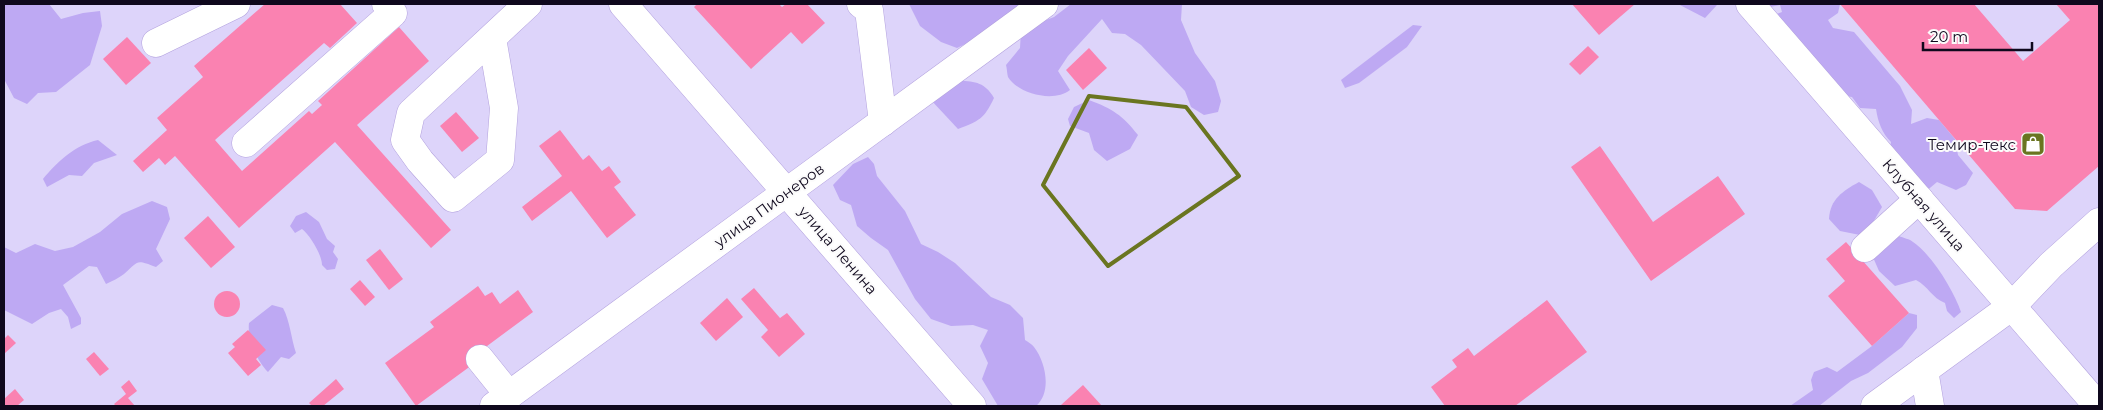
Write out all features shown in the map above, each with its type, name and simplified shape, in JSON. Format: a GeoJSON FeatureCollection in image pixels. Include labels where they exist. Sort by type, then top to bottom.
{"type":"FeatureCollection","features":[{"type":"Feature","properties":{"kind":"street"},"geometry":{"type":"LineString","coordinates":[[156,43],[236,4]]}},
{"type":"Feature","properties":{"kind":"street"},"geometry":{"type":"LineString","coordinates":[[246,143],[393,13],[386,4]]}},
{"type":"Feature","properties":{"kind":"street"},"geometry":{"type":"LineString","coordinates":[[492,38],[504,108],[500,160],[453,198],[420,161],[405,140],[411,113],[528,4]]}},
{"type":"Feature","properties":{"kind":"street","name":"улица Ленина"},"geometry":{"type":"LineString","coordinates":[[623,4],[972,406]]}},
{"type":"Feature","properties":{"kind":"street","name":"улица Пионеров"},"geometry":{"type":"LineString","coordinates":[[502,401],[1044,4]]}},
{"type":"Feature","properties":{"kind":"street","name":"Клубная улица"},"geometry":{"type":"LineString","coordinates":[[1750,4],[2098,406]]}},
{"type":"Feature","properties":{"kind":"street"},"geometry":{"type":"LineString","coordinates":[[866,6],[883,122]]}},
{"type":"Feature","properties":{"kind":"street"},"geometry":{"type":"LineString","coordinates":[[1865,248],[1919,199]]}},
{"type":"Feature","properties":{"kind":"street"},"geometry":{"type":"LineString","coordinates":[[1875,406],[2012,306],[2052,265],[2095,235]]}},
{"type":"Feature","properties":{"kind":"street"},"geometry":{"type":"LineString","coordinates":[[480,359],[502,401]]}},
{"type":"Feature","properties":{"kind":"street"},"geometry":{"type":"LineString","coordinates":[[1924,370],[1930,406]]}},
{"type":"Feature","properties":{"kind":"highlighted area"},"geometry":{"type":"Polygon","coordinates":[[[1089,96],[1186,107],[1239,176],[1108,266],[1043,185],[1089,96]]]}},
{"type":"Feature","properties":{"kind":"shaded area"},"geometry":{"type":"Polygon","coordinates":[[[4,4],[49,4],[61,19],[100,11],[102,26],[90,65],[56,92],[38,93],[27,104],[14,98],[4,79],[4,4]]]}},
{"type":"Feature","properties":{"kind":"shaded area"},"geometry":{"type":"Polygon","coordinates":[[[909,4],[1022,4],[988,33],[957,48],[941,42],[920,26],[909,4]]]}},
{"type":"Feature","properties":{"kind":"shaded area"},"geometry":{"type":"Polygon","coordinates":[[[1071,4],[1182,4],[1181,20],[1195,53],[1215,81],[1221,101],[1218,112],[1204,115],[1191,107],[1185,91],[1141,45],[1125,34],[1112,33],[1102,19],[1068,56],[1058,71],[1070,90],[1055,96],[1037,95],[1013,83],[1008,77],[1006,65],[1020,48],[1021,30],[1054,17],[1071,4]]]}},
{"type":"Feature","properties":{"kind":"shaded area"},"geometry":{"type":"Polygon","coordinates":[[[1678,4],[1717,4],[1717,5],[1705,18],[1678,4]]]}},
{"type":"Feature","properties":{"kind":"shaded area"},"geometry":{"type":"Polygon","coordinates":[[[1767,4],[1840,4],[1838,13],[1828,20],[1833,28],[1854,32],[1900,86],[1912,110],[1911,124],[1927,118],[1939,120],[1955,139],[1958,155],[1973,173],[1966,185],[1956,190],[1937,182],[1924,193],[1888,163],[1891,142],[1881,127],[1876,109],[1860,108],[1852,97],[1845,96],[1774,15],[1782,12],[1780,5],[1770,7],[1767,4]]]}},
{"type":"Feature","properties":{"kind":"shaded area"},"geometry":{"type":"Polygon","coordinates":[[[1413,25],[1422,26],[1407,47],[1359,83],[1345,88],[1341,80],[1413,25]]]}},
{"type":"Feature","properties":{"kind":"shaded area"},"geometry":{"type":"Polygon","coordinates":[[[959,81],[979,84],[987,89],[994,98],[984,115],[971,124],[958,129],[931,100],[959,81]]]}},
{"type":"Feature","properties":{"kind":"shaded area"},"geometry":{"type":"Polygon","coordinates":[[[1089,100],[1105,106],[1116,113],[1138,135],[1130,149],[1107,161],[1094,150],[1089,133],[1070,126],[1068,119],[1074,107],[1089,100]]]}},
{"type":"Feature","properties":{"kind":"shaded area"},"geometry":{"type":"Polygon","coordinates":[[[98,140],[117,155],[94,163],[82,176],[69,175],[47,187],[43,179],[54,166],[74,150],[98,140]]]}},
{"type":"Feature","properties":{"kind":"shaded area"},"geometry":{"type":"Polygon","coordinates":[[[868,157],[874,164],[877,176],[905,211],[921,244],[955,263],[991,297],[1010,305],[1023,318],[1025,340],[1038,353],[1046,377],[1044,393],[1036,406],[998,406],[982,379],[988,363],[980,346],[988,330],[973,325],[951,326],[931,319],[915,299],[888,250],[857,226],[851,205],[840,200],[833,185],[853,164],[868,157]]]}},
{"type":"Feature","properties":{"kind":"shaded area"},"geometry":{"type":"Polygon","coordinates":[[[1859,182],[1872,190],[1882,207],[1865,236],[1840,231],[1829,219],[1832,206],[1838,196],[1859,182]]]}},
{"type":"Feature","properties":{"kind":"shaded area"},"geometry":{"type":"Polygon","coordinates":[[[152,201],[167,207],[170,219],[156,249],[163,261],[156,267],[141,262],[135,264],[122,275],[106,284],[97,267],[89,266],[63,285],[81,318],[81,324],[71,329],[68,317],[61,309],[49,313],[32,324],[4,310],[4,247],[16,253],[35,244],[55,251],[73,247],[100,232],[122,214],[152,201]]]}},
{"type":"Feature","properties":{"kind":"shaded area"},"geometry":{"type":"Polygon","coordinates":[[[306,212],[319,222],[327,239],[335,246],[333,252],[338,259],[335,269],[327,270],[322,265],[318,251],[308,236],[302,229],[295,233],[290,226],[296,216],[306,212]]]}},
{"type":"Feature","properties":{"kind":"shaded area"},"geometry":{"type":"Polygon","coordinates":[[[1899,236],[1912,241],[1935,264],[1953,294],[1961,312],[1954,318],[1947,311],[1945,303],[1916,280],[1895,286],[1879,271],[1872,255],[1899,236]]]}},
{"type":"Feature","properties":{"kind":"shaded area"},"geometry":{"type":"Polygon","coordinates":[[[272,305],[283,308],[296,353],[289,359],[281,357],[268,372],[260,362],[254,349],[249,323],[272,305]]]}},
{"type":"Feature","properties":{"kind":"shaded area"},"geometry":{"type":"Polygon","coordinates":[[[1909,313],[1917,315],[1917,328],[1902,347],[1868,373],[1851,381],[1819,406],[1790,406],[1813,390],[1811,380],[1814,372],[1827,367],[1837,372],[1872,346],[1909,313]]]}},
{"type":"Feature","properties":{"kind":"building"},"geometry":{"type":"Polygon","coordinates":[[[265,4],[340,4],[357,23],[330,48],[324,43],[215,140],[242,171],[309,111],[312,114],[322,105],[318,101],[399,27],[429,61],[357,125],[451,230],[431,248],[335,142],[239,228],[175,156],[165,165],[159,158],[143,172],[133,161],[167,130],[157,118],[203,77],[194,66],[265,4]]]}},
{"type":"Feature","properties":{"kind":"building"},"geometry":{"type":"Polygon","coordinates":[[[697,4],[779,4],[782,7],[786,4],[807,4],[825,23],[802,44],[791,32],[751,69],[694,7],[697,4]]]}},
{"type":"Feature","properties":{"kind":"building"},"geometry":{"type":"Polygon","coordinates":[[[1572,4],[1635,4],[1599,35],[1572,4]]]}},
{"type":"Feature","properties":{"kind":"building"},"geometry":{"type":"Polygon","coordinates":[[[1840,4],[1974,4],[2023,61],[2070,20],[2056,4],[2099,4],[2099,166],[2047,211],[2015,209],[1840,4]]]}},
{"type":"Feature","properties":{"kind":"building"},"geometry":{"type":"Polygon","coordinates":[[[127,37],[151,63],[126,85],[103,59],[127,37]]]}},
{"type":"Feature","properties":{"kind":"building"},"geometry":{"type":"Polygon","coordinates":[[[1588,46],[1599,57],[1580,75],[1569,64],[1588,46]]]}},
{"type":"Feature","properties":{"kind":"building"},"geometry":{"type":"Polygon","coordinates":[[[1089,48],[1107,68],[1083,90],[1066,70],[1089,48]]]}},
{"type":"Feature","properties":{"kind":"building"},"geometry":{"type":"Polygon","coordinates":[[[456,112],[479,138],[462,152],[440,126],[456,112]]]}},
{"type":"Feature","properties":{"kind":"building"},"geometry":{"type":"Polygon","coordinates":[[[560,130],[583,160],[589,155],[602,171],[609,166],[621,182],[614,187],[636,215],[607,238],[571,191],[532,221],[522,207],[562,176],[539,146],[560,130]]]}},
{"type":"Feature","properties":{"kind":"building"},"geometry":{"type":"Polygon","coordinates":[[[1600,146],[1653,222],[1718,176],[1745,214],[1651,281],[1571,167],[1600,146]]]}},
{"type":"Feature","properties":{"kind":"building"},"geometry":{"type":"Polygon","coordinates":[[[208,216],[235,247],[211,268],[184,238],[208,216]]]}},
{"type":"Feature","properties":{"kind":"building"},"geometry":{"type":"Polygon","coordinates":[[[1846,242],[1909,313],[1872,346],[1828,296],[1845,281],[1826,259],[1846,242]]]}},
{"type":"Feature","properties":{"kind":"building"},"geometry":{"type":"Polygon","coordinates":[[[380,249],[403,279],[389,290],[366,260],[380,249]]]}},
{"type":"Feature","properties":{"kind":"building"},"geometry":{"type":"Polygon","coordinates":[[[360,280],[375,297],[365,306],[350,289],[360,280]]]}},
{"type":"Feature","properties":{"kind":"building"},"geometry":{"type":"Polygon","coordinates":[[[478,286],[485,296],[492,292],[500,304],[518,290],[533,312],[483,349],[487,354],[416,406],[385,363],[434,327],[430,322],[478,286]]]}},
{"type":"Feature","properties":{"kind":"building"},"geometry":{"type":"Polygon","coordinates":[[[754,288],[780,318],[787,313],[805,334],[779,357],[761,337],[768,330],[741,299],[754,288]]]}},
{"type":"Feature","properties":{"kind":"building"},"geometry":{"type":"Polygon","coordinates":[[[227,291],[236,295],[240,304],[236,313],[227,317],[218,313],[214,304],[218,295],[227,291]]]}},
{"type":"Feature","properties":{"kind":"building"},"geometry":{"type":"Polygon","coordinates":[[[727,298],[743,317],[716,341],[700,323],[727,298]]]}},
{"type":"Feature","properties":{"kind":"building"},"geometry":{"type":"Polygon","coordinates":[[[1547,300],[1587,352],[1515,406],[1445,406],[1431,387],[1457,367],[1452,360],[1468,348],[1474,356],[1547,300]]]}},
{"type":"Feature","properties":{"kind":"building"},"geometry":{"type":"Polygon","coordinates":[[[248,330],[266,350],[256,359],[261,365],[248,376],[228,353],[235,347],[232,344],[248,330]]]}},
{"type":"Feature","properties":{"kind":"building"},"geometry":{"type":"Polygon","coordinates":[[[8,335],[16,343],[4,354],[4,339],[8,335]]]}},
{"type":"Feature","properties":{"kind":"building"},"geometry":{"type":"Polygon","coordinates":[[[94,352],[109,369],[100,376],[86,359],[94,352]]]}},
{"type":"Feature","properties":{"kind":"building"},"geometry":{"type":"Polygon","coordinates":[[[336,379],[344,389],[323,406],[312,406],[309,403],[336,379]]]}},
{"type":"Feature","properties":{"kind":"building"},"geometry":{"type":"Polygon","coordinates":[[[129,380],[137,391],[128,398],[135,406],[116,406],[114,404],[126,394],[121,387],[129,380]]]}},
{"type":"Feature","properties":{"kind":"building"},"geometry":{"type":"Polygon","coordinates":[[[1083,385],[1102,406],[1061,405],[1083,385]]]}},
{"type":"Feature","properties":{"kind":"building"},"geometry":{"type":"Polygon","coordinates":[[[15,389],[24,400],[17,406],[4,406],[4,399],[15,389]]]}},
{"type":"Feature","properties":{"kind":"place","name":"Темир-текс"},"geometry":{"type":"Point","coordinates":[2033,144]}}]}
